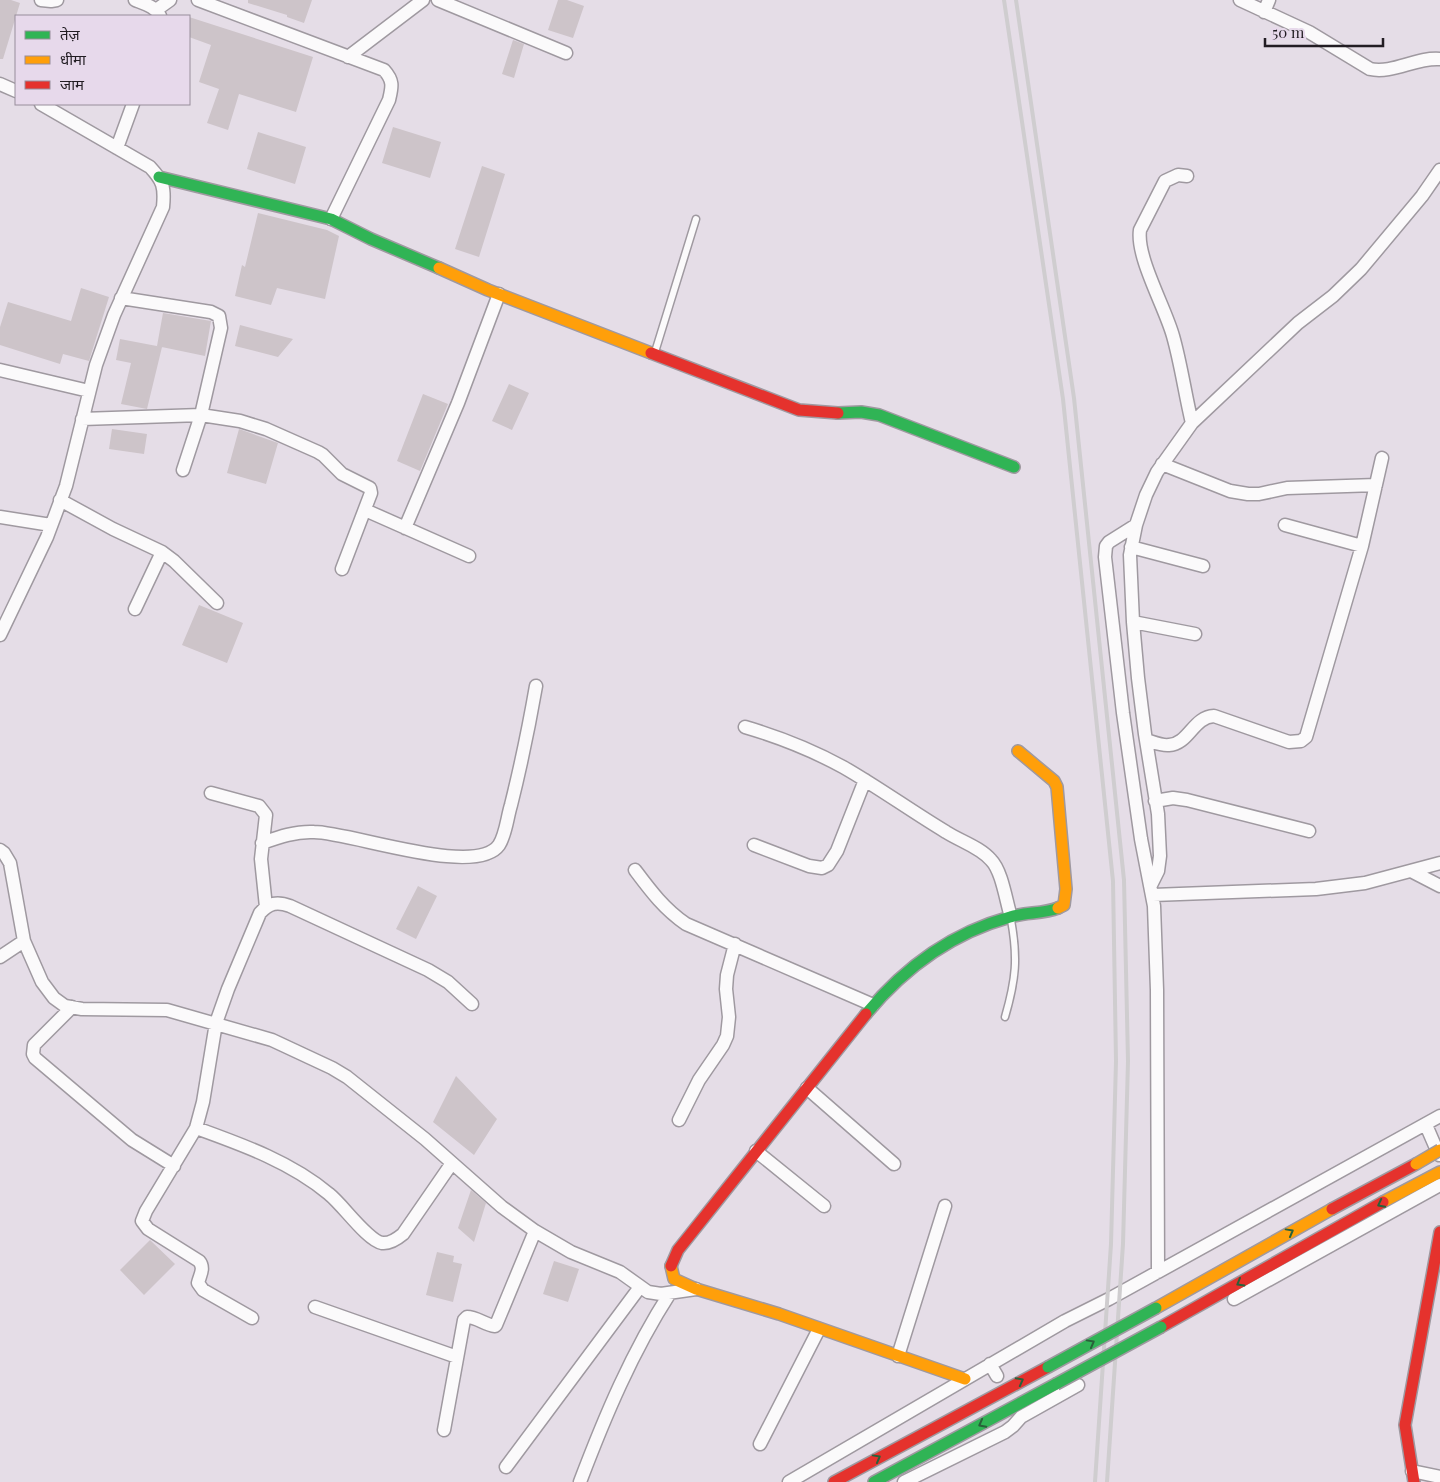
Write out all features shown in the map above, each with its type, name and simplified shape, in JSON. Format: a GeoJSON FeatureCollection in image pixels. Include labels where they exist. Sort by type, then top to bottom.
{"type":"FeatureCollection","features":[{"type":"Feature","properties":{"kind":"main road"},"geometry":{"type":"LineString","coordinates":[[159,177],[331,219],[371,239],[499,294],[775,402],[799,410],[829,413],[861,412],[880,415],[1014,466]]}},
{"type":"Feature","properties":{"kind":"main road"},"geometry":{"type":"LineString","coordinates":[[965,1379],[819,1328],[696,1288],[674,1279],[670,1268],[678,1250],[756,1150],[873,1005],[898,977],[955,938],[1011,917],[1061,908],[1064,905],[1066,899],[1057,787],[1054,781],[1018,751]]}},
{"type":"Feature","properties":{"kind":"main road"},"geometry":{"type":"LineString","coordinates":[[834,1482],[1156,1308],[1440,1150]]}},
{"type":"Feature","properties":{"kind":"main road"},"geometry":{"type":"LineString","coordinates":[[874,1482],[1161,1327],[1346,1222],[1440,1172]]}},
{"type":"Feature","properties":{"kind":"main road"},"geometry":{"type":"LineString","coordinates":[[1413,1477],[1405,1425],[1435,1283],[1440,1232]]}},
{"type":"Feature","properties":{"kind":"street"},"geometry":{"type":"LineString","coordinates":[[41,0],[57,0]]}},
{"type":"Feature","properties":{"kind":"street"},"geometry":{"type":"LineString","coordinates":[[136,0],[158,13],[170,0]]}},
{"type":"Feature","properties":{"kind":"street"},"geometry":{"type":"LineString","coordinates":[[198,0],[384,70],[390,77],[392,87],[389,100],[331,219]]}},
{"type":"Feature","properties":{"kind":"street"},"geometry":{"type":"LineString","coordinates":[[348,57],[423,0]]}},
{"type":"Feature","properties":{"kind":"street"},"geometry":{"type":"LineString","coordinates":[[438,0],[566,53]]}},
{"type":"Feature","properties":{"kind":"street"},"geometry":{"type":"LineString","coordinates":[[1240,0],[1267,6],[1370,70],[1377,71],[1425,60],[1440,59]]}},
{"type":"Feature","properties":{"kind":"street"},"geometry":{"type":"LineString","coordinates":[[0,84],[15,91]]}},
{"type":"Feature","properties":{"kind":"street"},"geometry":{"type":"LineString","coordinates":[[0,635],[51,526],[66,486],[96,365],[121,298],[163,207],[165,190],[159,177],[150,167],[44,105]]}},
{"type":"Feature","properties":{"kind":"street"},"geometry":{"type":"LineString","coordinates":[[117,148],[133,105]]}},
{"type":"Feature","properties":{"kind":"street"},"geometry":{"type":"LineString","coordinates":[[1152,890],[1160,856],[1158,814],[1138,678],[1133,622],[1131,547],[1146,495],[1162,464],[1192,423],[1298,323],[1333,296],[1361,269],[1422,196],[1440,170]]}},
{"type":"Feature","properties":{"kind":"street"},"geometry":{"type":"LineString","coordinates":[[1187,176],[1178,176],[1165,181],[1140,230],[1139,237],[1143,255],[1173,336],[1192,423]]}},
{"type":"Feature","properties":{"kind":"street"},"geometry":{"type":"LineString","coordinates":[[405,528],[458,403],[499,294]]}},
{"type":"Feature","properties":{"kind":"street"},"geometry":{"type":"LineString","coordinates":[[121,298],[211,312],[219,316],[221,328],[201,415],[183,470]]}},
{"type":"Feature","properties":{"kind":"street"},"geometry":{"type":"LineString","coordinates":[[0,370],[89,391]]}},
{"type":"Feature","properties":{"kind":"street"},"geometry":{"type":"LineString","coordinates":[[82,419],[201,415],[240,421],[266,429],[318,452],[342,474],[370,488],[372,493],[342,569]]}},
{"type":"Feature","properties":{"kind":"street"},"geometry":{"type":"LineString","coordinates":[[1146,740],[1166,745],[1177,744],[1207,716],[1214,716],[1289,742],[1301,741],[1306,737],[1362,546],[1382,458]]}},
{"type":"Feature","properties":{"kind":"street"},"geometry":{"type":"LineString","coordinates":[[1162,464],[1239,493],[1259,494],[1287,488],[1376,485]]}},
{"type":"Feature","properties":{"kind":"street"},"geometry":{"type":"LineString","coordinates":[[60,500],[113,530],[162,552],[174,561],[217,603]]}},
{"type":"Feature","properties":{"kind":"street"},"geometry":{"type":"LineString","coordinates":[[365,510],[469,556]]}},
{"type":"Feature","properties":{"kind":"street"},"geometry":{"type":"LineString","coordinates":[[0,517],[51,526]]}},
{"type":"Feature","properties":{"kind":"street"},"geometry":{"type":"LineString","coordinates":[[1136,525],[1108,542],[1105,557],[1141,839],[1152,890],[1157,990],[1158,1272]]}},
{"type":"Feature","properties":{"kind":"street"},"geometry":{"type":"LineString","coordinates":[[1285,525],[1362,546]]}},
{"type":"Feature","properties":{"kind":"street"},"geometry":{"type":"LineString","coordinates":[[1131,547],[1204,566]]}},
{"type":"Feature","properties":{"kind":"street"},"geometry":{"type":"LineString","coordinates":[[135,610],[162,552]]}},
{"type":"Feature","properties":{"kind":"street"},"geometry":{"type":"LineString","coordinates":[[1133,622],[1195,634]]}},
{"type":"Feature","properties":{"kind":"street"},"geometry":{"type":"LineString","coordinates":[[262,843],[286,835],[314,832],[333,834],[442,856],[488,854],[496,849],[503,835],[525,748],[536,686]]}},
{"type":"Feature","properties":{"kind":"street"},"geometry":{"type":"LineString","coordinates":[[745,727],[782,739],[842,766],[945,832],[980,851],[991,860],[998,870],[1011,917]]}},
{"type":"Feature","properties":{"kind":"street"},"geometry":{"type":"LineString","coordinates":[[754,845],[809,866],[822,868],[828,864],[836,851],[864,780]]}},
{"type":"Feature","properties":{"kind":"street"},"geometry":{"type":"LineString","coordinates":[[210,793],[259,806],[266,815],[262,843],[262,881],[266,907]]}},
{"type":"Feature","properties":{"kind":"street"},"geometry":{"type":"LineString","coordinates":[[1155,801],[1174,798],[1187,800],[1309,831]]}},
{"type":"Feature","properties":{"kind":"street"},"geometry":{"type":"LineString","coordinates":[[0,850],[10,863],[24,941],[42,982],[54,998],[65,1006],[82,1009],[167,1010],[272,1040],[332,1068],[369,1094],[502,1207],[535,1231],[571,1252],[620,1272],[640,1287],[654,1294],[696,1288]]}},
{"type":"Feature","properties":{"kind":"street"},"geometry":{"type":"LineString","coordinates":[[1152,890],[1316,889],[1365,883],[1440,863]]}},
{"type":"Feature","properties":{"kind":"street"},"geometry":{"type":"LineString","coordinates":[[635,870],[662,905],[686,924],[873,1005]]}},
{"type":"Feature","properties":{"kind":"street"},"geometry":{"type":"LineString","coordinates":[[1411,871],[1440,886]]}},
{"type":"Feature","properties":{"kind":"street"},"geometry":{"type":"LineString","coordinates":[[252,1318],[203,1290],[198,1283],[202,1272],[200,1261],[144,1225],[142,1221],[196,1128],[216,1023],[260,913],[266,907],[280,902],[290,906],[412,962],[448,982],[472,1004]]}},
{"type":"Feature","properties":{"kind":"street"},"geometry":{"type":"LineString","coordinates":[[0,957],[24,941]]}},
{"type":"Feature","properties":{"kind":"street"},"geometry":{"type":"LineString","coordinates":[[680,1120],[699,1080],[727,1036],[730,1017],[726,989],[727,975],[735,944]]}},
{"type":"Feature","properties":{"kind":"street"},"geometry":{"type":"LineString","coordinates":[[72,1007],[34,1045],[33,1054],[35,1058],[132,1140],[174,1166]]}},
{"type":"Feature","properties":{"kind":"street"},"geometry":{"type":"LineString","coordinates":[[806,1088],[894,1164]]}},
{"type":"Feature","properties":{"kind":"street"},"geometry":{"type":"LineString","coordinates":[[790,1482],[1064,1321],[1158,1272],[1440,1116]]}},
{"type":"Feature","properties":{"kind":"street"},"geometry":{"type":"LineString","coordinates":[[1426,1124],[1440,1157]]}},
{"type":"Feature","properties":{"kind":"street"},"geometry":{"type":"LineString","coordinates":[[196,1128],[260,1152],[305,1176],[330,1194],[372,1238],[383,1243],[394,1241],[403,1234],[452,1163]]}},
{"type":"Feature","properties":{"kind":"street"},"geometry":{"type":"LineString","coordinates":[[756,1150],[824,1206]]}},
{"type":"Feature","properties":{"kind":"street"},"geometry":{"type":"LineString","coordinates":[[910,1481],[1005,1432],[1021,1417],[1440,1185]]}},
{"type":"Feature","properties":{"kind":"street"},"geometry":{"type":"LineString","coordinates":[[898,1356],[945,1206]]}},
{"type":"Feature","properties":{"kind":"street"},"geometry":{"type":"LineString","coordinates":[[444,1430],[465,1318],[473,1317],[490,1326],[496,1325],[535,1231]]}},
{"type":"Feature","properties":{"kind":"street"},"geometry":{"type":"LineString","coordinates":[[506,1467],[640,1287]]}},
{"type":"Feature","properties":{"kind":"street"},"geometry":{"type":"LineString","coordinates":[[580,1482],[625,1372],[651,1323],[670,1293]]}},
{"type":"Feature","properties":{"kind":"street"},"geometry":{"type":"LineString","coordinates":[[315,1307],[457,1357]]}},
{"type":"Feature","properties":{"kind":"street"},"geometry":{"type":"LineString","coordinates":[[760,1444],[819,1328]]}},
{"type":"Feature","properties":{"kind":"street"},"geometry":{"type":"LineString","coordinates":[[990,1364],[997,1376]]}},
{"type":"Feature","properties":{"kind":"street"},"geometry":{"type":"LineString","coordinates":[[1413,1477],[1440,1477]]}},
{"type":"Feature","properties":{"kind":"lane"},"geometry":{"type":"LineString","coordinates":[[654,354],[696,219]]}},
{"type":"Feature","properties":{"kind":"lane"},"geometry":{"type":"LineString","coordinates":[[1006,1017],[1014,985],[1016,964],[1011,917]]}},
{"type":"Feature","properties":{"kind":"building"},"geometry":{"type":"Polygon","coordinates":[[[0,0],[11,0],[20,3],[3,59],[0,59],[0,0]]]}},
{"type":"Feature","properties":{"kind":"building"},"geometry":{"type":"Polygon","coordinates":[[[248,0],[312,0],[304,23],[287,17],[287,15],[248,3],[248,0]]]}},
{"type":"Feature","properties":{"kind":"building"},"geometry":{"type":"Polygon","coordinates":[[[558,0],[567,0],[584,6],[573,38],[548,30],[558,0]]]}},
{"type":"Feature","properties":{"kind":"building"},"geometry":{"type":"Polygon","coordinates":[[[190,17],[313,57],[296,112],[239,94],[228,130],[207,123],[219,89],[199,82],[211,45],[190,37],[190,17]]]}},
{"type":"Feature","properties":{"kind":"building"},"geometry":{"type":"Polygon","coordinates":[[[513,40],[524,44],[514,78],[502,74],[513,40]]]}},
{"type":"Feature","properties":{"kind":"building"},"geometry":{"type":"Polygon","coordinates":[[[393,127],[441,142],[430,178],[382,163],[393,127]]]}},
{"type":"Feature","properties":{"kind":"building"},"geometry":{"type":"Polygon","coordinates":[[[258,132],[306,147],[295,184],[247,169],[258,132]]]}},
{"type":"Feature","properties":{"kind":"building"},"geometry":{"type":"Polygon","coordinates":[[[482,166],[505,174],[479,257],[455,249],[482,166]]]}},
{"type":"Feature","properties":{"kind":"building"},"geometry":{"type":"Polygon","coordinates":[[[258,213],[327,230],[339,236],[325,299],[277,288],[271,305],[235,296],[242,265],[245,267],[258,213]]]}},
{"type":"Feature","properties":{"kind":"building"},"geometry":{"type":"Polygon","coordinates":[[[81,288],[109,297],[89,361],[63,354],[60,364],[0,345],[0,327],[8,302],[71,321],[81,288]]]}},
{"type":"Feature","properties":{"kind":"building"},"geometry":{"type":"Polygon","coordinates":[[[163,313],[211,321],[205,356],[157,346],[163,313]]]}},
{"type":"Feature","properties":{"kind":"building"},"geometry":{"type":"Polygon","coordinates":[[[240,325],[293,339],[278,357],[235,346],[240,325]]]}},
{"type":"Feature","properties":{"kind":"building"},"geometry":{"type":"Polygon","coordinates":[[[120,339],[162,347],[147,409],[121,404],[131,363],[116,360],[120,339]]]}},
{"type":"Feature","properties":{"kind":"building"},"geometry":{"type":"Polygon","coordinates":[[[509,384],[529,393],[512,430],[492,421],[509,384]]]}},
{"type":"Feature","properties":{"kind":"building"},"geometry":{"type":"Polygon","coordinates":[[[423,394],[448,404],[420,471],[397,461],[423,394]]]}},
{"type":"Feature","properties":{"kind":"building"},"geometry":{"type":"Polygon","coordinates":[[[112,429],[147,434],[144,454],[109,449],[112,429]]]}},
{"type":"Feature","properties":{"kind":"building"},"geometry":{"type":"Polygon","coordinates":[[[239,429],[278,443],[266,484],[227,473],[239,429]]]}},
{"type":"Feature","properties":{"kind":"building"},"geometry":{"type":"Polygon","coordinates":[[[199,605],[243,623],[227,663],[182,645],[199,605]]]}},
{"type":"Feature","properties":{"kind":"building"},"geometry":{"type":"Polygon","coordinates":[[[418,886],[437,896],[416,939],[396,929],[418,886]]]}},
{"type":"Feature","properties":{"kind":"building"},"geometry":{"type":"Polygon","coordinates":[[[456,1076],[497,1119],[474,1155],[433,1122],[456,1076]]]}},
{"type":"Feature","properties":{"kind":"building"},"geometry":{"type":"Polygon","coordinates":[[[471,1190],[486,1203],[474,1242],[458,1228],[471,1190]]]}},
{"type":"Feature","properties":{"kind":"building"},"geometry":{"type":"Polygon","coordinates":[[[150,1240],[175,1264],[144,1295],[120,1270],[150,1240]]]}},
{"type":"Feature","properties":{"kind":"building"},"geometry":{"type":"Polygon","coordinates":[[[437,1252],[454,1256],[453,1262],[462,1264],[453,1302],[426,1295],[437,1252]]]}},
{"type":"Feature","properties":{"kind":"building"},"geometry":{"type":"Polygon","coordinates":[[[554,1261],[579,1269],[568,1302],[543,1294],[554,1261]]]}},
{"type":"Feature","properties":{"kind":"railway"},"geometry":{"type":"LineString","coordinates":[[1004,0],[1063,399],[1113,881],[1116,1061],[1111,1244],[1095,1482]]}},
{"type":"Feature","properties":{"kind":"railway"},"geometry":{"type":"LineString","coordinates":[[1016,0],[1074,398],[1124,880],[1128,1061],[1123,1244],[1107,1482]]}},
{"type":"Feature","properties":{"kind":"traffic: fast"},"geometry":{"type":"LineString","coordinates":[[159,177],[331,219],[371,239],[439,268]]}},
{"type":"Feature","properties":{"kind":"traffic: fast"},"geometry":{"type":"LineString","coordinates":[[838,413],[861,412],[879,415],[1014,467]]}},
{"type":"Feature","properties":{"kind":"traffic: fast"},"geometry":{"type":"LineString","coordinates":[[866,1014],[913,967],[968,932],[1010,917],[1058,908]]}},
{"type":"Feature","properties":{"kind":"traffic: fast"},"geometry":{"type":"LineString","coordinates":[[1048,1367],[1156,1308]]}},
{"type":"Feature","properties":{"kind":"traffic: fast"},"geometry":{"type":"LineString","coordinates":[[1056,1384],[1161,1327]]}},
{"type":"Feature","properties":{"kind":"traffic: fast"},"geometry":{"type":"LineString","coordinates":[[874,1482],[1056,1384]]}},
{"type":"Feature","properties":{"kind":"traffic: slow"},"geometry":{"type":"LineString","coordinates":[[439,268],[488,290],[651,353]]}},
{"type":"Feature","properties":{"kind":"traffic: slow"},"geometry":{"type":"LineString","coordinates":[[1018,751],[1054,781],[1057,787],[1066,889],[1064,905],[1058,908]]}},
{"type":"Feature","properties":{"kind":"traffic: slow"},"geometry":{"type":"LineString","coordinates":[[1416,1164],[1440,1150]]}},
{"type":"Feature","properties":{"kind":"traffic: slow"},"geometry":{"type":"LineString","coordinates":[[1383,1202],[1440,1172]]}},
{"type":"Feature","properties":{"kind":"traffic: slow"},"geometry":{"type":"LineString","coordinates":[[1156,1308],[1332,1209]]}},
{"type":"Feature","properties":{"kind":"traffic: slow"},"geometry":{"type":"LineString","coordinates":[[671,1266],[674,1279],[696,1289],[779,1314],[965,1379]]}},
{"type":"Feature","properties":{"kind":"traffic: jam"},"geometry":{"type":"LineString","coordinates":[[651,353],[799,410],[838,413]]}},
{"type":"Feature","properties":{"kind":"traffic: jam"},"geometry":{"type":"LineString","coordinates":[[671,1266],[678,1250],[866,1014]]}},
{"type":"Feature","properties":{"kind":"traffic: jam"},"geometry":{"type":"LineString","coordinates":[[1332,1209],[1416,1164]]}},
{"type":"Feature","properties":{"kind":"traffic: jam"},"geometry":{"type":"LineString","coordinates":[[1161,1327],[1383,1202]]}},
{"type":"Feature","properties":{"kind":"traffic: jam"},"geometry":{"type":"LineString","coordinates":[[1414,1482],[1405,1425],[1440,1232]]}},
{"type":"Feature","properties":{"kind":"traffic: jam"},"geometry":{"type":"LineString","coordinates":[[834,1482],[1048,1367]]}}]}
